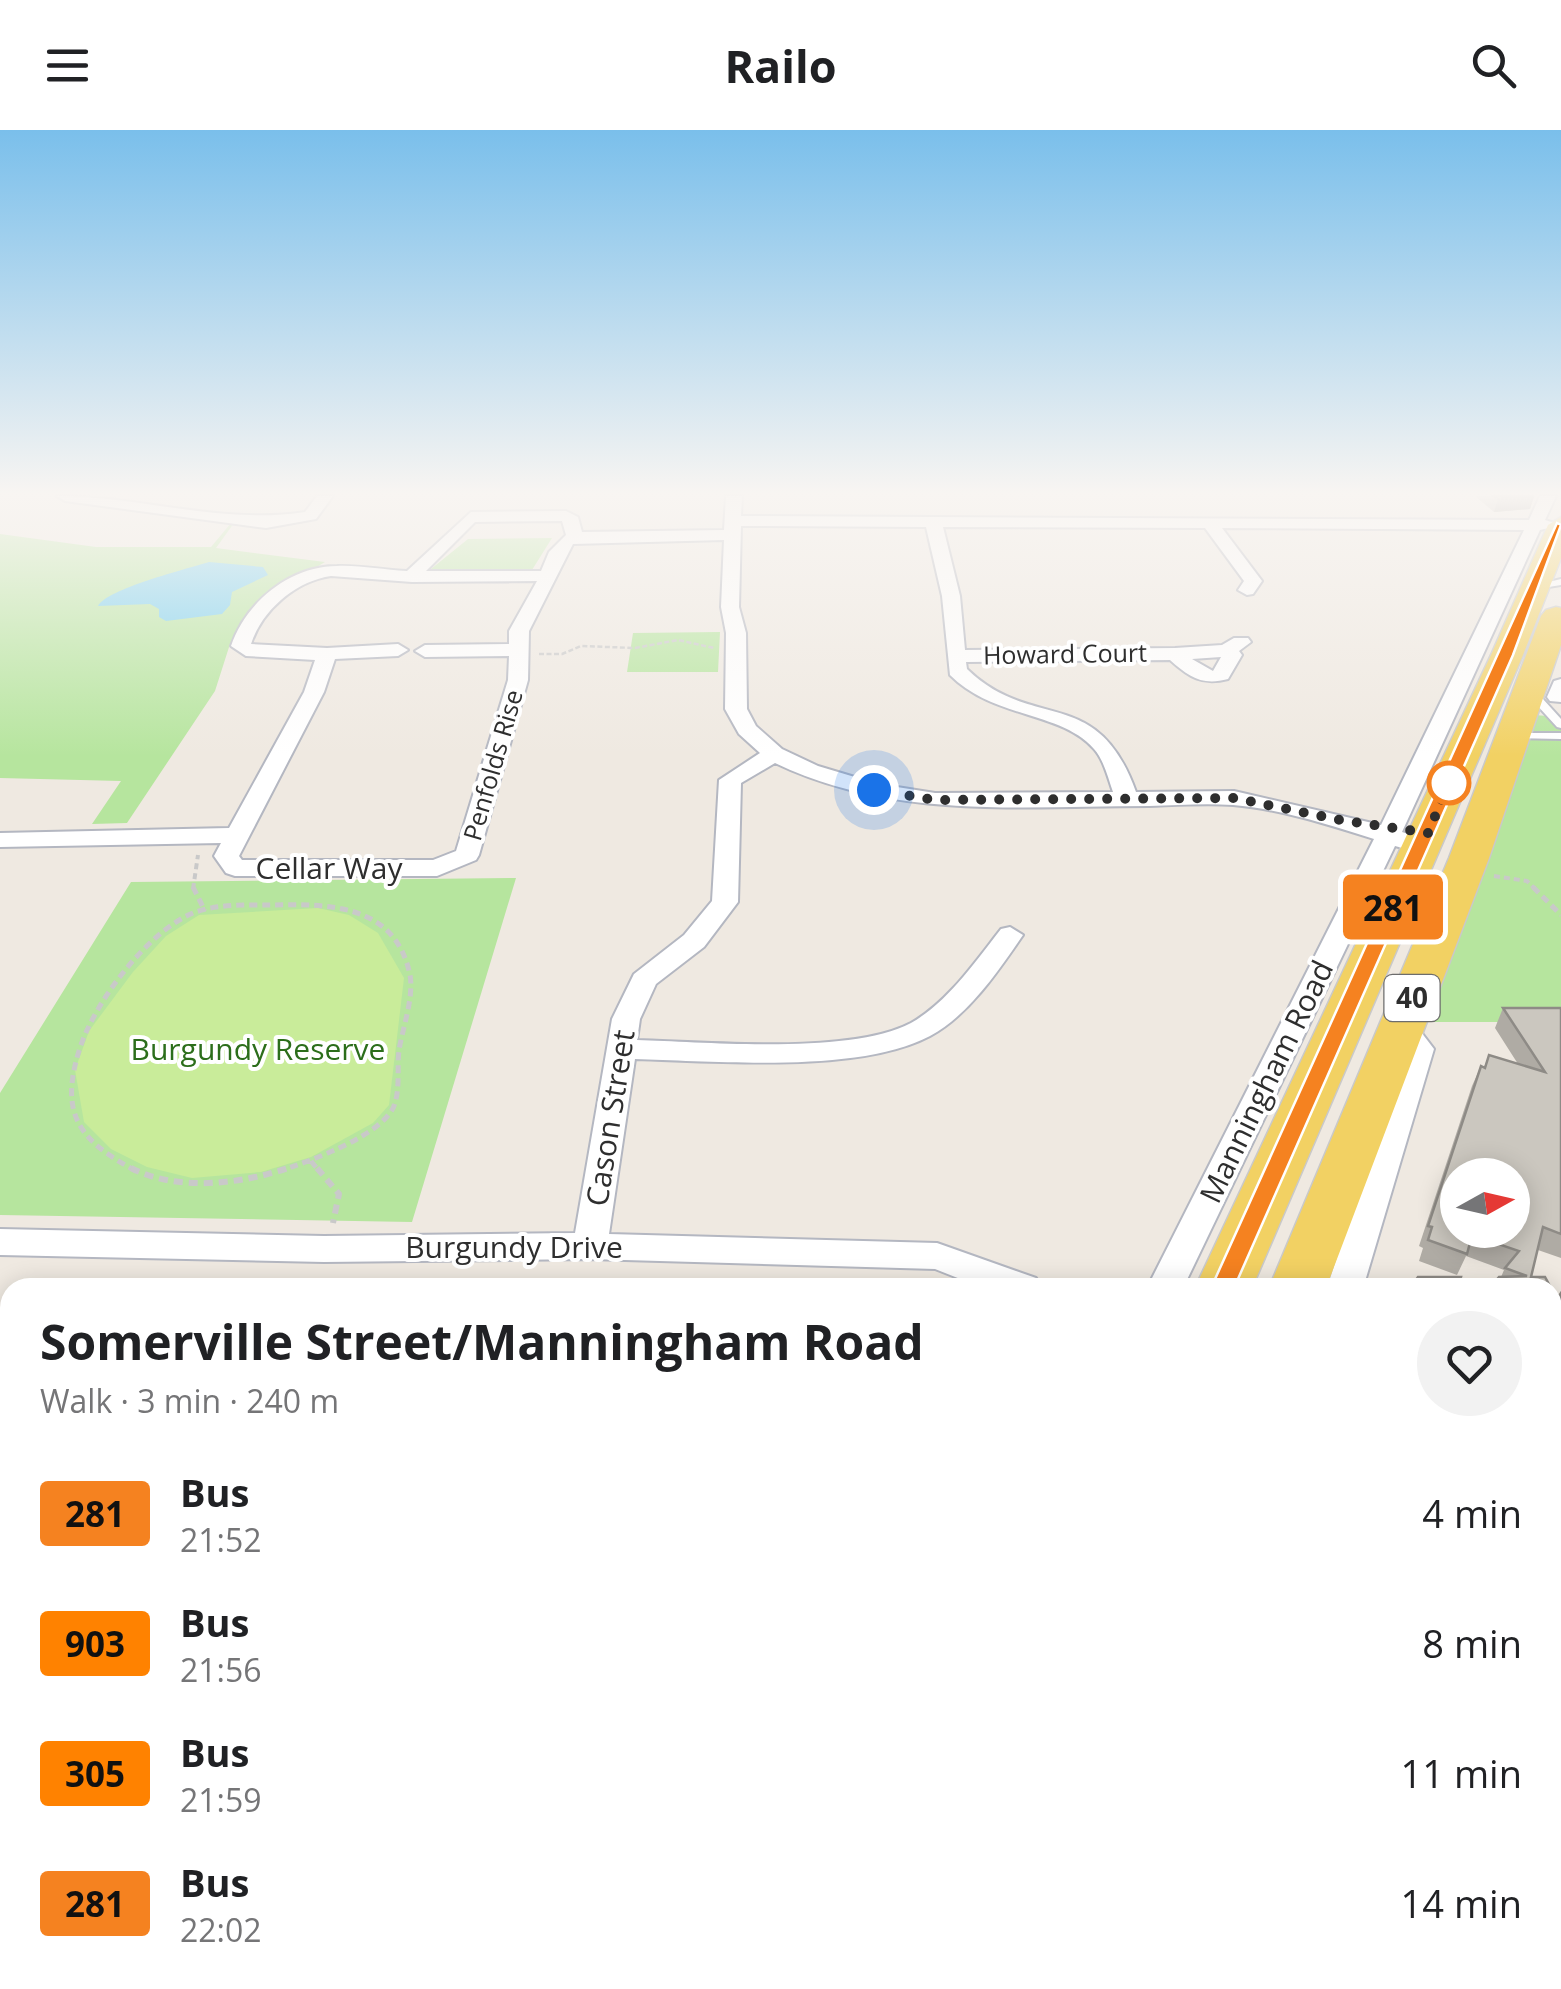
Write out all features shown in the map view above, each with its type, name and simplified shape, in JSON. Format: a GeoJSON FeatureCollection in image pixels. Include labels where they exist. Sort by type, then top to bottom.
{"type":"FeatureCollection","features":[{"type":"Feature","properties":{"kind":"main road","name":"Manningham Road"},"geometry":{"type":"LineString","coordinates":[[1300,1278],[1402,1025],[1478,860],[1514,737],[1542,675],[1553,590]]}},
{"type":"Feature","properties":{"kind":"main road","name":"Manningham Road"},"geometry":{"type":"LineString","coordinates":[[1227,1278],[1406,835],[1542,675]]}},
{"type":"Feature","properties":{"kind":"main road"},"geometry":{"type":"LineString","coordinates":[[1406,835],[1478,860]]}},
{"type":"Feature","properties":{"kind":"street"},"geometry":{"type":"LineString","coordinates":[[300,583],[254,618],[241,646],[246,650],[325,654],[398,650]]}},
{"type":"Feature","properties":{"kind":"street","name":"Penfolds Rise"},"geometry":{"type":"LineString","coordinates":[[462,860],[470,849],[518,680],[519,631],[543,583]]}},
{"type":"Feature","properties":{"kind":"street"},"geometry":{"type":"LineString","coordinates":[[731,583],[730,606],[737,649],[736,709],[747,729],[774,754],[810,771],[874,790],[935,800],[1234,798],[1406,835]]}},
{"type":"Feature","properties":{"kind":"street"},"geometry":{"type":"LineString","coordinates":[[948,583],[957,670],[980,694],[1079,728],[1102,743],[1126,797]]}},
{"type":"Feature","properties":{"kind":"street"},"geometry":{"type":"LineString","coordinates":[[1247,590],[1252,583]]}},
{"type":"Feature","properties":{"kind":"street","name":"Manningham Road"},"geometry":{"type":"LineString","coordinates":[[1170,1278],[1406,835],[1525,583]]}},
{"type":"Feature","properties":{"kind":"street","name":"Howard Court"},"geometry":{"type":"LineString","coordinates":[[956,656],[1174,654],[1196,674],[1209,678],[1221,675],[1234,646]]}},
{"type":"Feature","properties":{"kind":"street"},"geometry":{"type":"LineString","coordinates":[[425,651],[519,652]]}},
{"type":"Feature","properties":{"kind":"street"},"geometry":{"type":"LineString","coordinates":[[0,840],[236,835],[314,692],[325,654]]}},
{"type":"Feature","properties":{"kind":"street","name":"Cason Street"},"geometry":{"type":"LineString","coordinates":[[590,1246],[626,1019],[644,980],[694,942],[725,902],[730,780],[774,754]]}},
{"type":"Feature","properties":{"kind":"street","name":"Cellar Way"},"geometry":{"type":"LineString","coordinates":[[236,835],[226,856],[235,868],[248,870],[437,868],[462,860]]}},
{"type":"Feature","properties":{"kind":"street"},"geometry":{"type":"LineString","coordinates":[[622,1050],[815,1050],[867,1046],[917,1032],[954,1004],[1010,934]]}},
{"type":"Feature","properties":{"kind":"street"},"geometry":{"type":"LineString","coordinates":[[1349,1278],[1419,1049],[1402,1025]]}},
{"type":"Feature","properties":{"kind":"street","name":"Burgundy Drive"},"geometry":{"type":"LineString","coordinates":[[0,1242],[324,1249],[590,1246],[937,1256],[996,1278]]}},
{"type":"Feature","properties":{"kind":"lane"},"geometry":{"type":"LineString","coordinates":[[1542,675],[1561,725]]}},
{"type":"Feature","properties":{"kind":"lane"},"geometry":{"type":"LineString","coordinates":[[1514,737],[1561,736]]}},
{"type":"Feature","properties":{"kind":"path"},"geometry":{"type":"LineString","coordinates":[[519,652],[562,654],[581,646],[635,648],[678,640],[737,649]]}},
{"type":"Feature","properties":{"kind":"path"},"geometry":{"type":"LineString","coordinates":[[203,836],[190,885],[204,911]]}},
{"type":"Feature","properties":{"kind":"path"},"geometry":{"type":"LineString","coordinates":[[1478,860],[1527,880],[1561,915]]}},
{"type":"Feature","properties":{"kind":"path"},"geometry":{"type":"LineString","coordinates":[[334,904],[378,922],[393,936],[407,960],[411,980],[395,1106],[377,1127],[311,1160],[253,1178],[167,1180],[131,1168],[97,1148],[78,1128],[70,1102],[71,1065],[84,1032],[108,995],[166,931],[192,913],[204,911],[334,904]]}},
{"type":"Feature","properties":{"kind":"path"},"geometry":{"type":"LineString","coordinates":[[311,1160],[339,1194],[324,1249]]}},
{"type":"Feature","properties":{"kind":"green space"},"geometry":{"type":"Polygon","coordinates":[[[0,583],[290,583],[242,623],[230,644],[215,691],[127,823],[92,824],[121,781],[0,778],[0,583]]]}},
{"type":"Feature","properties":{"kind":"green space"},"geometry":{"type":"Polygon","coordinates":[[[720,632],[718,672],[627,672],[633,633],[720,632]]]}},
{"type":"Feature","properties":{"kind":"green space"},"geometry":{"type":"Polygon","coordinates":[[[1521,714],[1561,717],[1561,1022],[1432,1022],[1407,1012],[1521,714]]]}},
{"type":"Feature","properties":{"kind":"green space","name":"Burgundy Reserve"},"geometry":{"type":"Polygon","coordinates":[[[516,878],[412,1222],[0,1215],[0,1093],[131,882],[516,878]]]}},
{"type":"Feature","properties":{"kind":"green space"},"geometry":{"type":"Polygon","coordinates":[[[318,908],[349,915],[378,933],[404,978],[389,1105],[373,1123],[311,1157],[261,1172],[192,1178],[147,1167],[111,1149],[84,1122],[75,1070],[89,1031],[133,972],[166,936],[199,915],[318,908]]]}},
{"type":"Feature","properties":{"kind":"water"},"geometry":{"type":"Polygon","coordinates":[[[252,583],[232,592],[230,605],[222,614],[166,621],[159,617],[159,609],[150,604],[98,606],[131,586],[252,583]]]}},
{"type":"Feature","properties":{"kind":"building"},"geometry":{"type":"Polygon","coordinates":[[[1503,1008],[1561,1008],[1561,1234],[1543,1227],[1531,1277],[1546,1278],[1498,1278],[1527,1276],[1505,1268],[1519,1251],[1510,1248],[1530,1248],[1530,1158],[1451,1158],[1481,1066],[1485,1068],[1489,1055],[1545,1072],[1503,1008]]]}},
{"type":"Feature","properties":{"kind":"building"},"geometry":{"type":"Polygon","coordinates":[[[1440,1190],[1440,1244],[1428,1240],[1432,1227],[1428,1226],[1440,1190]]]}},
{"type":"Feature","properties":{"kind":"bus line","name":"281"},"geometry":{"type":"LineString","coordinates":[[1227,1278],[1537,583]]}},
{"type":"Feature","properties":{"kind":"route"},"geometry":{"type":"LineString","coordinates":[[874,790],[935,800],[1234,798],[1428,833],[1454,771],[1449,783]]}}]}
